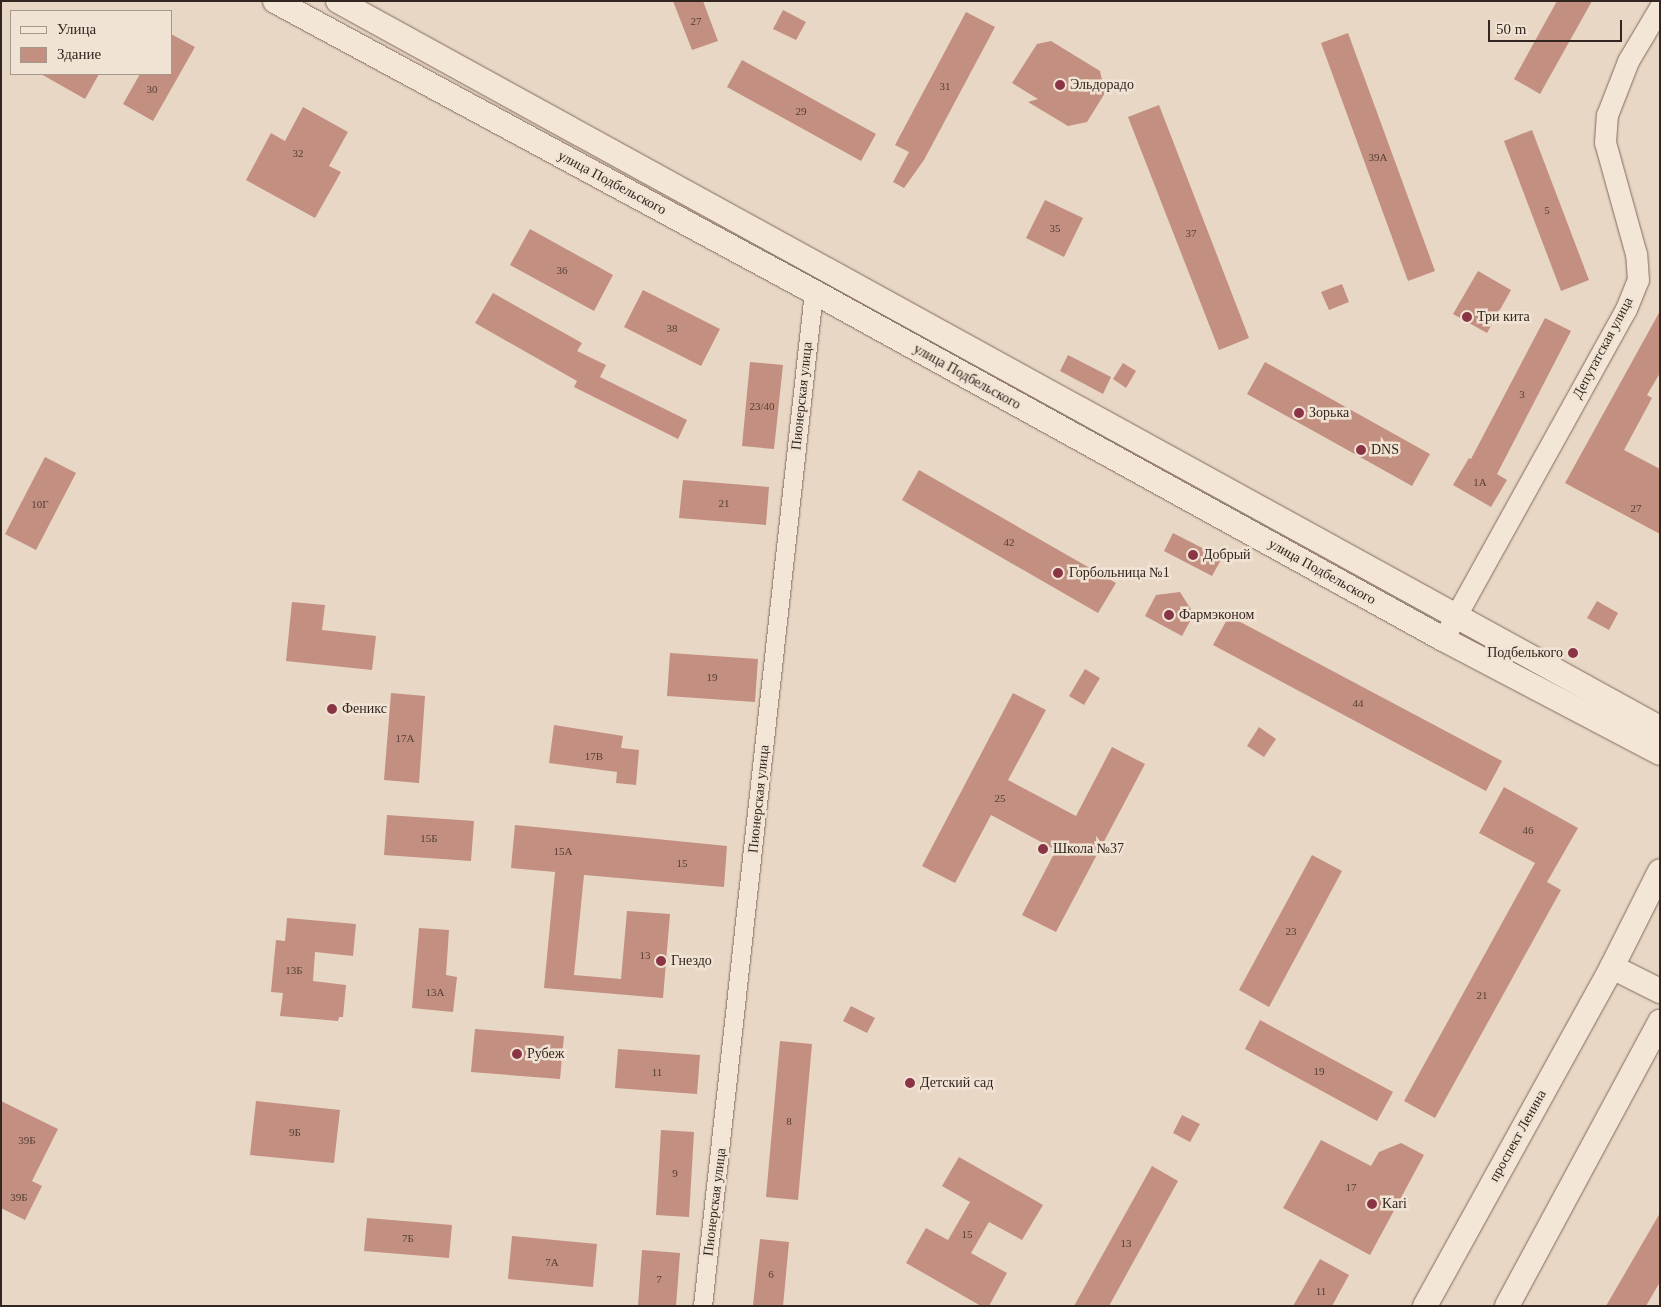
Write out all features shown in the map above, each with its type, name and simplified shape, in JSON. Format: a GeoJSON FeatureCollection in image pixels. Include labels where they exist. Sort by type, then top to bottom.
{"type":"FeatureCollection","features":[{"type":"Feature","properties":{"kind":"main road","name":"улица Подбельского"},"geometry":{"type":"LineString","coordinates":[[275,1],[814,292],[1443,639],[1660,753]]}},
{"type":"Feature","properties":{"kind":"main road","name":"улица Подбельского"},"geometry":{"type":"LineString","coordinates":[[338,1],[1660,728]]}},
{"type":"Feature","properties":{"kind":"main road"},"geometry":{"type":"LineString","coordinates":[[663,210],[676,188]]}},
{"type":"Feature","properties":{"kind":"main road","name":"проспект Ленина"},"geometry":{"type":"LineString","coordinates":[[1425,1306],[1612,967],[1660,871]]}},
{"type":"Feature","properties":{"kind":"main road"},"geometry":{"type":"LineString","coordinates":[[1612,967],[1660,991]]}},
{"type":"Feature","properties":{"kind":"main road"},"geometry":{"type":"LineString","coordinates":[[1507,1306],[1660,1022]]}},
{"type":"Feature","properties":{"kind":"street","name":"Депутатская улица"},"geometry":{"type":"LineString","coordinates":[[1443,639],[1626,309],[1638,280],[1636,254],[1605,142],[1607,115],[1628,61],[1660,7]]}},
{"type":"Feature","properties":{"kind":"street","name":"Пионерская улица"},"geometry":{"type":"LineString","coordinates":[[703,1306],[814,292]]}},
{"type":"Feature","properties":{"kind":"building"},"geometry":{"type":"Polygon","coordinates":[[[673,1],[703,1],[718,41],[692,50],[673,1]]]}},
{"type":"Feature","properties":{"kind":"building"},"geometry":{"type":"Polygon","coordinates":[[[1557,1],[1592,1],[1540,94],[1514,79],[1557,1]]]}},
{"type":"Feature","properties":{"kind":"building"},"geometry":{"type":"Polygon","coordinates":[[[783,10],[806,22],[796,40],[773,29],[783,10]]]}},
{"type":"Feature","properties":{"kind":"building"},"geometry":{"type":"Polygon","coordinates":[[[966,12],[995,27],[924,160],[904,188],[893,182],[909,152],[895,145],[966,12]]]}},
{"type":"Feature","properties":{"kind":"building"},"geometry":{"type":"Polygon","coordinates":[[[1348,33],[1435,271],[1408,281],[1321,43],[1348,33]]]}},
{"type":"Feature","properties":{"kind":"building"},"geometry":{"type":"Polygon","coordinates":[[[172,35],[195,47],[153,121],[123,104],[139,75],[172,75],[172,35]]]}},
{"type":"Feature","properties":{"kind":"building","name":"Эльдорадо"},"geometry":{"type":"Polygon","coordinates":[[[1051,41],[1100,71],[1105,93],[1087,122],[1068,126],[1028,102],[1038,99],[1012,83],[1037,44],[1051,41]]]}},
{"type":"Feature","properties":{"kind":"building"},"geometry":{"type":"Polygon","coordinates":[[[742,60],[876,134],[861,161],[727,87],[742,60]]]}},
{"type":"Feature","properties":{"kind":"building"},"geometry":{"type":"Polygon","coordinates":[[[43,75],[98,75],[85,99],[43,75]]]}},
{"type":"Feature","properties":{"kind":"building"},"geometry":{"type":"Polygon","coordinates":[[[1159,105],[1249,338],[1219,350],[1128,117],[1159,105]]]}},
{"type":"Feature","properties":{"kind":"building"},"geometry":{"type":"Polygon","coordinates":[[[303,107],[348,132],[329,166],[341,172],[315,218],[246,180],[271,133],[285,141],[303,107]]]}},
{"type":"Feature","properties":{"kind":"building"},"geometry":{"type":"Polygon","coordinates":[[[1532,130],[1589,280],[1561,291],[1504,141],[1532,130]]]}},
{"type":"Feature","properties":{"kind":"building"},"geometry":{"type":"Polygon","coordinates":[[[1045,200],[1083,218],[1064,257],[1026,238],[1045,200]]]}},
{"type":"Feature","properties":{"kind":"building"},"geometry":{"type":"Polygon","coordinates":[[[530,229],[613,275],[594,311],[510,265],[530,229]]]}},
{"type":"Feature","properties":{"kind":"building"},"geometry":{"type":"Polygon","coordinates":[[[1478,271],[1511,290],[1487,333],[1453,314],[1478,271]]]}},
{"type":"Feature","properties":{"kind":"building"},"geometry":{"type":"Polygon","coordinates":[[[1342,284],[1349,302],[1329,310],[1321,292],[1342,284]]]}},
{"type":"Feature","properties":{"kind":"building"},"geometry":{"type":"Polygon","coordinates":[[[643,290],[720,329],[701,366],[624,327],[643,290]]]}},
{"type":"Feature","properties":{"kind":"building"},"geometry":{"type":"Polygon","coordinates":[[[493,293],[582,343],[577,351],[606,365],[600,377],[687,420],[678,439],[574,387],[577,381],[475,323],[493,293]]]}},
{"type":"Feature","properties":{"kind":"building"},"geometry":{"type":"Polygon","coordinates":[[[1660,311],[1660,373],[1647,395],[1652,398],[1624,450],[1660,469],[1660,534],[1565,483],[1660,311]]]}},
{"type":"Feature","properties":{"kind":"building"},"geometry":{"type":"Polygon","coordinates":[[[1545,318],[1571,331],[1497,474],[1507,480],[1491,507],[1453,485],[1469,458],[1471,459],[1545,318]]]}},
{"type":"Feature","properties":{"kind":"building"},"geometry":{"type":"Polygon","coordinates":[[[1068,355],[1111,377],[1103,394],[1060,371],[1068,355]]]}},
{"type":"Feature","properties":{"kind":"building"},"geometry":{"type":"Polygon","coordinates":[[[750,362],[783,365],[774,449],[742,446],[750,362]]]}},
{"type":"Feature","properties":{"kind":"building"},"geometry":{"type":"Polygon","coordinates":[[[1265,362],[1430,454],[1412,486],[1247,394],[1265,362]]]}},
{"type":"Feature","properties":{"kind":"building"},"geometry":{"type":"Polygon","coordinates":[[[1123,363],[1136,371],[1126,388],[1113,379],[1123,363]]]}},
{"type":"Feature","properties":{"kind":"building"},"geometry":{"type":"Polygon","coordinates":[[[45,457],[76,473],[36,550],[5,534],[45,457]]]}},
{"type":"Feature","properties":{"kind":"building"},"geometry":{"type":"Polygon","coordinates":[[[919,470],[1116,583],[1098,613],[902,500],[919,470]]]}},
{"type":"Feature","properties":{"kind":"building"},"geometry":{"type":"Polygon","coordinates":[[[683,480],[769,487],[766,525],[679,518],[683,480]]]}},
{"type":"Feature","properties":{"kind":"building","name":"Добрый"},"geometry":{"type":"Polygon","coordinates":[[[1173,533],[1222,558],[1212,576],[1164,551],[1173,533]]]}},
{"type":"Feature","properties":{"kind":"building","name":"Фармэконом"},"geometry":{"type":"Polygon","coordinates":[[[1180,592],[1194,614],[1182,636],[1145,616],[1156,595],[1180,592]]]}},
{"type":"Feature","properties":{"kind":"building"},"geometry":{"type":"Polygon","coordinates":[[[1597,601],[1618,613],[1609,630],[1587,618],[1597,601]]]}},
{"type":"Feature","properties":{"kind":"building"},"geometry":{"type":"Polygon","coordinates":[[[292,602],[325,605],[322,630],[376,636],[372,670],[286,661],[292,602]]]}},
{"type":"Feature","properties":{"kind":"building"},"geometry":{"type":"Polygon","coordinates":[[[1229,616],[1502,761],[1486,791],[1213,645],[1229,616]]]}},
{"type":"Feature","properties":{"kind":"building"},"geometry":{"type":"Polygon","coordinates":[[[670,653],[758,659],[755,702],[667,696],[670,653]]]}},
{"type":"Feature","properties":{"kind":"building"},"geometry":{"type":"Polygon","coordinates":[[[1085,669],[1100,678],[1084,705],[1069,696],[1085,669]]]}},
{"type":"Feature","properties":{"kind":"building"},"geometry":{"type":"Polygon","coordinates":[[[391,693],[425,696],[419,783],[384,780],[391,693]]]}},
{"type":"Feature","properties":{"kind":"building"},"geometry":{"type":"Polygon","coordinates":[[[1013,693],[1046,710],[1008,780],[1076,816],[1112,747],[1145,764],[1056,932],[1022,915],[1056,850],[991,815],[955,883],[922,866],[1013,693]]]}},
{"type":"Feature","properties":{"kind":"building"},"geometry":{"type":"Polygon","coordinates":[[[554,725],[623,736],[621,748],[639,750],[636,785],[616,783],[617,772],[549,763],[554,725]]]}},
{"type":"Feature","properties":{"kind":"building"},"geometry":{"type":"Polygon","coordinates":[[[1259,727],[1276,739],[1264,757],[1247,746],[1259,727]]]}},
{"type":"Feature","properties":{"kind":"building"},"geometry":{"type":"Polygon","coordinates":[[[1504,787],[1578,828],[1547,882],[1561,890],[1435,1118],[1404,1101],[1535,863],[1479,833],[1504,787]]]}},
{"type":"Feature","properties":{"kind":"building"},"geometry":{"type":"Polygon","coordinates":[[[387,815],[474,821],[471,861],[384,855],[387,815]]]}},
{"type":"Feature","properties":{"kind":"building"},"geometry":{"type":"Polygon","coordinates":[[[515,825],[727,846],[724,887],[584,875],[574,975],[621,979],[627,911],[670,914],[663,998],[544,988],[555,872],[511,868],[515,825]]]}},
{"type":"Feature","properties":{"kind":"building"},"geometry":{"type":"Polygon","coordinates":[[[1312,855],[1342,871],[1269,1007],[1239,990],[1312,855]]]}},
{"type":"Feature","properties":{"kind":"building"},"geometry":{"type":"Polygon","coordinates":[[[287,918],[356,924],[353,956],[315,952],[313,981],[346,985],[343,1017],[339,1017],[338,1021],[280,1016],[283,993],[271,992],[276,940],[285,941],[287,918]]]}},
{"type":"Feature","properties":{"kind":"building"},"geometry":{"type":"Polygon","coordinates":[[[419,928],[449,930],[446,975],[457,977],[453,1012],[412,1008],[419,928]]]}},
{"type":"Feature","properties":{"kind":"building"},"geometry":{"type":"Polygon","coordinates":[[[851,1006],[875,1018],[867,1033],[843,1021],[851,1006]]]}},
{"type":"Feature","properties":{"kind":"building"},"geometry":{"type":"Polygon","coordinates":[[[1260,1020],[1393,1092],[1377,1121],[1245,1049],[1260,1020]]]}},
{"type":"Feature","properties":{"kind":"building","name":"Рубеж"},"geometry":{"type":"Polygon","coordinates":[[[475,1029],[564,1036],[560,1079],[471,1072],[475,1029]]]}},
{"type":"Feature","properties":{"kind":"building"},"geometry":{"type":"Polygon","coordinates":[[[780,1041],[812,1044],[798,1200],[766,1197],[780,1041]]]}},
{"type":"Feature","properties":{"kind":"building"},"geometry":{"type":"Polygon","coordinates":[[[618,1049],[700,1055],[697,1094],[615,1088],[618,1049]]]}},
{"type":"Feature","properties":{"kind":"building"},"geometry":{"type":"Polygon","coordinates":[[[1,1101],[58,1129],[32,1181],[42,1186],[25,1220],[1,1208],[1,1101]]]}},
{"type":"Feature","properties":{"kind":"building"},"geometry":{"type":"Polygon","coordinates":[[[256,1101],[340,1110],[334,1163],[250,1155],[256,1101]]]}},
{"type":"Feature","properties":{"kind":"building"},"geometry":{"type":"Polygon","coordinates":[[[1182,1115],[1200,1124],[1190,1142],[1173,1133],[1182,1115]]]}},
{"type":"Feature","properties":{"kind":"building"},"geometry":{"type":"Polygon","coordinates":[[[661,1130],[694,1132],[689,1217],[656,1215],[661,1130]]]}},
{"type":"Feature","properties":{"kind":"building"},"geometry":{"type":"Polygon","coordinates":[[[1321,1140],[1371,1166],[1379,1152],[1401,1143],[1424,1155],[1370,1255],[1283,1208],[1321,1140]]]}},
{"type":"Feature","properties":{"kind":"building"},"geometry":{"type":"Polygon","coordinates":[[[959,1157],[1043,1205],[1022,1240],[989,1222],[971,1253],[1007,1273],[989,1306],[981,1306],[906,1263],[926,1228],[948,1240],[970,1202],[942,1186],[959,1157]]]}},
{"type":"Feature","properties":{"kind":"building"},"geometry":{"type":"Polygon","coordinates":[[[1152,1166],[1178,1181],[1109,1306],[1074,1306],[1152,1166]]]}},
{"type":"Feature","properties":{"kind":"building"},"geometry":{"type":"Polygon","coordinates":[[[1660,1213],[1660,1282],[1646,1306],[1606,1306],[1660,1213]]]}},
{"type":"Feature","properties":{"kind":"building"},"geometry":{"type":"Polygon","coordinates":[[[367,1218],[452,1225],[449,1258],[364,1251],[367,1218]]]}},
{"type":"Feature","properties":{"kind":"building"},"geometry":{"type":"Polygon","coordinates":[[[512,1236],[597,1244],[593,1287],[508,1279],[512,1236]]]}},
{"type":"Feature","properties":{"kind":"building"},"geometry":{"type":"Polygon","coordinates":[[[760,1239],[789,1242],[783,1306],[753,1306],[760,1239]]]}},
{"type":"Feature","properties":{"kind":"building"},"geometry":{"type":"Polygon","coordinates":[[[642,1250],[680,1253],[676,1306],[638,1306],[642,1250]]]}},
{"type":"Feature","properties":{"kind":"building"},"geometry":{"type":"Polygon","coordinates":[[[1320,1259],[1349,1275],[1332,1306],[1293,1306],[1320,1259]]]}},
{"type":"Feature","properties":{"kind":"place","name":"Эльдорадо"},"geometry":{"type":"Point","coordinates":[1060,85]}},
{"type":"Feature","properties":{"kind":"place","name":"Три кита"},"geometry":{"type":"Point","coordinates":[1467,317]}},
{"type":"Feature","properties":{"kind":"place","name":"Зорька"},"geometry":{"type":"Point","coordinates":[1299,413]}},
{"type":"Feature","properties":{"kind":"place","name":"DNS"},"geometry":{"type":"Point","coordinates":[1361,450]}},
{"type":"Feature","properties":{"kind":"place","name":"Добрый"},"geometry":{"type":"Point","coordinates":[1193,555]}},
{"type":"Feature","properties":{"kind":"place","name":"Горбольница №1"},"geometry":{"type":"Point","coordinates":[1058,573]}},
{"type":"Feature","properties":{"kind":"place","name":"Фармэконом"},"geometry":{"type":"Point","coordinates":[1169,615]}},
{"type":"Feature","properties":{"kind":"place","name":"Подбелького"},"geometry":{"type":"Point","coordinates":[1573,653]}},
{"type":"Feature","properties":{"kind":"place","name":"Феникс"},"geometry":{"type":"Point","coordinates":[332,709]}},
{"type":"Feature","properties":{"kind":"place","name":"Школа №37"},"geometry":{"type":"Point","coordinates":[1043,849]}},
{"type":"Feature","properties":{"kind":"place","name":"Гнездо"},"geometry":{"type":"Point","coordinates":[661,961]}},
{"type":"Feature","properties":{"kind":"place","name":"Рубеж"},"geometry":{"type":"Point","coordinates":[517,1054]}},
{"type":"Feature","properties":{"kind":"place","name":"Детский сад"},"geometry":{"type":"Point","coordinates":[910,1083]}},
{"type":"Feature","properties":{"kind":"place","name":"Kari"},"geometry":{"type":"Point","coordinates":[1372,1204]}}]}
